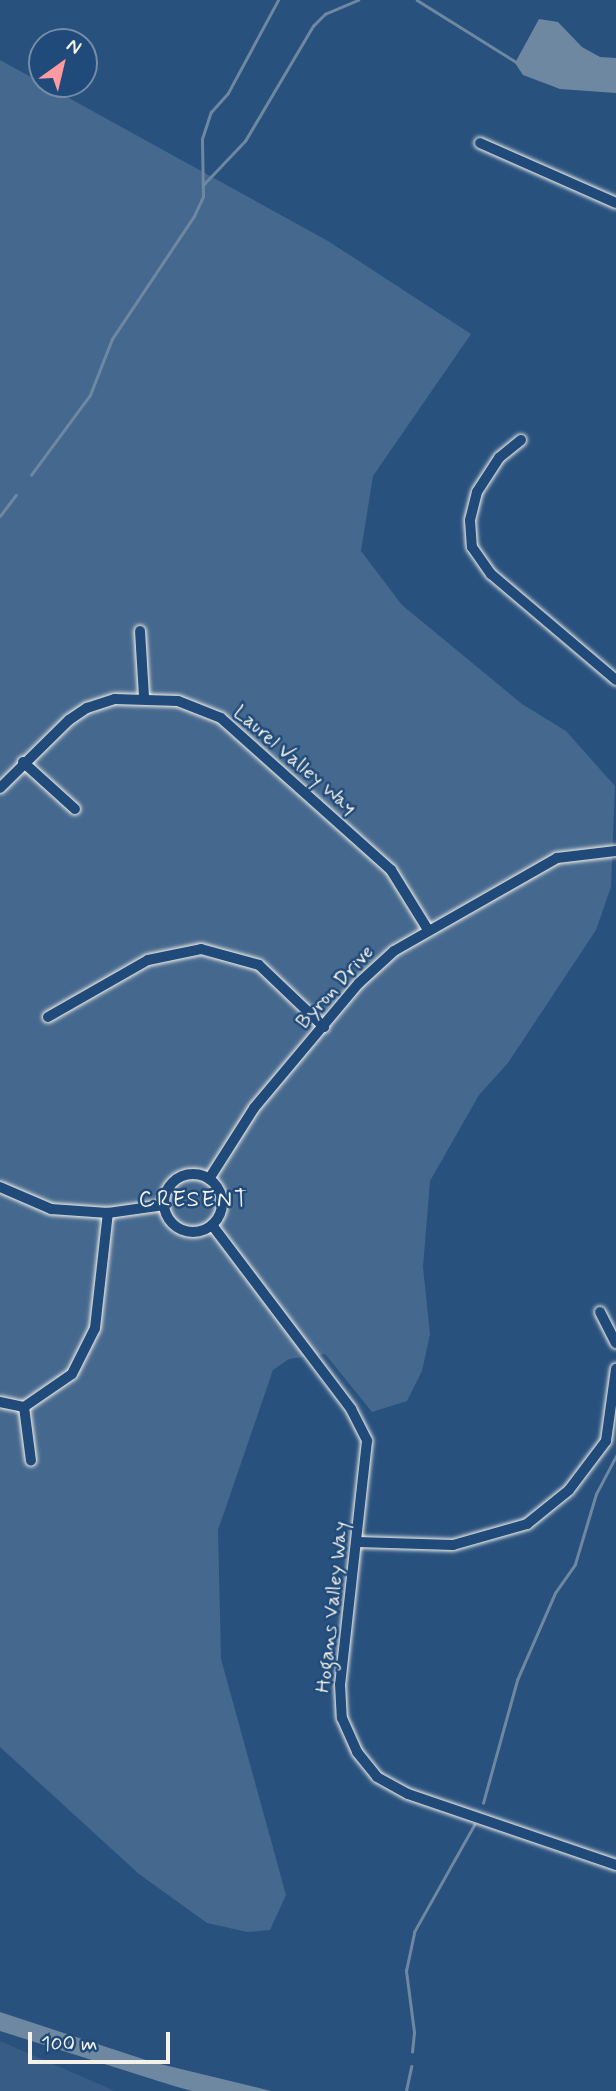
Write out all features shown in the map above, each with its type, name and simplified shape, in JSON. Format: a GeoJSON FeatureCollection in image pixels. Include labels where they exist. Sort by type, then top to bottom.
{"type":"FeatureCollection","features":[{"type":"Feature","properties":{"kind":"street"},"geometry":{"type":"LineString","coordinates":[[480,143],[616,203]]}},
{"type":"Feature","properties":{"kind":"street"},"geometry":{"type":"LineString","coordinates":[[521,440],[499,458],[477,492],[470,520],[472,547],[491,573],[616,680]]}},
{"type":"Feature","properties":{"kind":"street"},"geometry":{"type":"LineString","coordinates":[[140,631],[144,697]]}},
{"type":"Feature","properties":{"kind":"street","name":"Laurel Valley Way"},"geometry":{"type":"LineString","coordinates":[[0,788],[23,762],[88,708],[115,699],[144,697],[178,701],[220,718],[391,870],[427,928]]}},
{"type":"Feature","properties":{"kind":"street"},"geometry":{"type":"LineString","coordinates":[[23,762],[75,809]]}},
{"type":"Feature","properties":{"kind":"street","name":"Byron Drive"},"geometry":{"type":"LineString","coordinates":[[209,1180],[254,1108],[359,982],[427,928],[558,858],[616,851]]}},
{"type":"Feature","properties":{"kind":"street"},"geometry":{"type":"LineString","coordinates":[[48,1017],[148,960],[201,949],[259,965],[324,1027]]}},
{"type":"Feature","properties":{"kind":"street"},"geometry":{"type":"LineString","coordinates":[[183,1176],[209,1180],[222,1202],[212,1225],[186,1232],[170,1222],[164,1205],[168,1187],[183,1176]]}},
{"type":"Feature","properties":{"kind":"street"},"geometry":{"type":"LineString","coordinates":[[0,1187],[51,1209],[108,1213],[164,1205]]}},
{"type":"Feature","properties":{"kind":"street"},"geometry":{"type":"LineString","coordinates":[[0,1402],[24,1407],[72,1374],[94,1328],[108,1213]]}},
{"type":"Feature","properties":{"kind":"street","name":"Hogans Valley Way"},"geometry":{"type":"LineString","coordinates":[[212,1225],[361,1425],[368,1455],[340,1684],[342,1718],[356,1752],[377,1777],[408,1794],[616,1865]]}},
{"type":"Feature","properties":{"kind":"street"},"geometry":{"type":"LineString","coordinates":[[600,1312],[616,1343]]}},
{"type":"Feature","properties":{"kind":"street"},"geometry":{"type":"LineString","coordinates":[[358,1542],[453,1545],[527,1524],[569,1490],[606,1441],[616,1369]]}},
{"type":"Feature","properties":{"kind":"street"},"geometry":{"type":"LineString","coordinates":[[24,1407],[31,1461]]}},
{"type":"Feature","properties":{"kind":"shaded area"},"geometry":{"type":"Polygon","coordinates":[[[539,19],[558,22],[582,47],[600,57],[616,58],[616,93],[560,89],[523,75],[515,63],[539,19]]]}},
{"type":"Feature","properties":{"kind":"shaded area"},"geometry":{"type":"Polygon","coordinates":[[[0,60],[28,75],[28,98],[69,98],[328,241],[471,334],[373,476],[361,551],[402,605],[522,704],[566,731],[615,786],[611,887],[596,930],[508,1063],[479,1095],[430,1181],[423,1267],[430,1334],[422,1371],[407,1401],[372,1412],[325,1354],[289,1359],[273,1370],[218,1530],[221,1659],[286,1895],[270,1930],[247,1932],[207,1923],[139,1874],[0,1747],[0,60]]]}},
{"type":"Feature","properties":{"kind":"shaded area"},"geometry":{"type":"Polygon","coordinates":[[[0,2012],[152,2062],[271,2091],[192,2091],[174,2086],[0,2031],[0,2012]]]}},
{"type":"Feature","properties":{"kind":"shaded area"},"geometry":{"type":"Polygon","coordinates":[[[0,2041],[106,2087],[113,2091],[0,2091],[0,2041]]]}},
{"type":"Feature","properties":{"kind":"waterway"},"geometry":{"type":"LineString","coordinates":[[31,475],[90,395],[112,339],[194,216],[203,197],[202,139],[211,112],[228,93],[278,0]]}},
{"type":"Feature","properties":{"kind":"waterway"},"geometry":{"type":"LineString","coordinates":[[204,184],[245,141],[313,26],[325,14],[358,0]]}},
{"type":"Feature","properties":{"kind":"waterway"},"geometry":{"type":"LineString","coordinates":[[417,0],[518,63]]}},
{"type":"Feature","properties":{"kind":"waterway"},"geometry":{"type":"LineString","coordinates":[[0,516],[16,495]]}},
{"type":"Feature","properties":{"kind":"waterway"},"geometry":{"type":"LineString","coordinates":[[483,1803],[517,1680],[555,1593],[575,1564],[596,1494],[616,1456]]}},
{"type":"Feature","properties":{"kind":"waterway"},"geometry":{"type":"LineString","coordinates":[[412,2052],[414,2032],[406,1971],[414,1932],[474,1825]]}},
{"type":"Feature","properties":{"kind":"waterway"},"geometry":{"type":"LineString","coordinates":[[406,2091],[411,2067]]}},
{"type":"Feature","properties":{"kind":"district","name":"CRESENT"},"geometry":{"type":"Point","coordinates":[194,1200]}}]}
